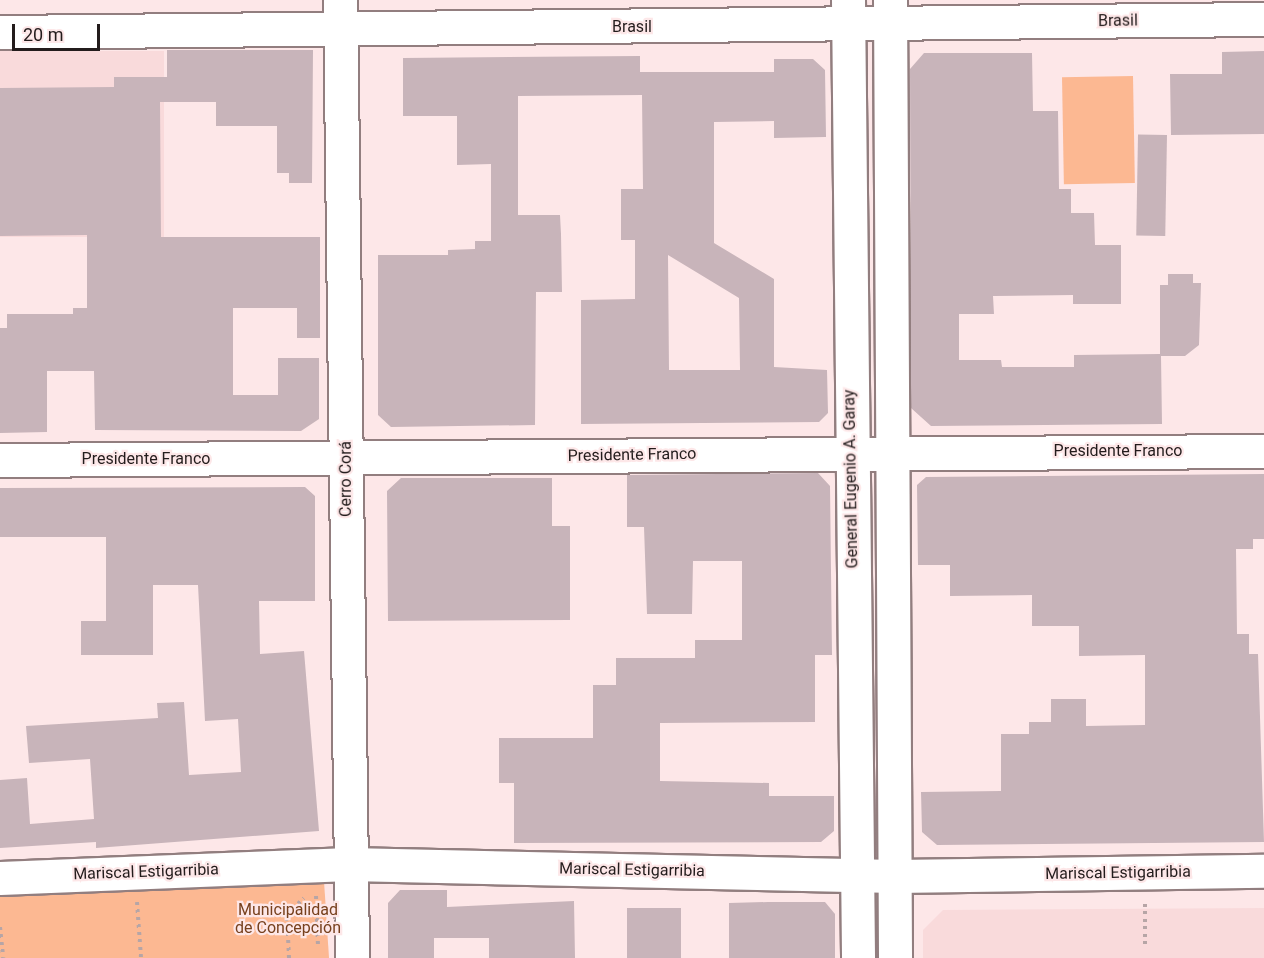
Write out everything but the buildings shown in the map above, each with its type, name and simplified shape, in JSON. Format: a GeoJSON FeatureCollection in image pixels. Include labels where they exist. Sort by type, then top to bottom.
{"type":"FeatureCollection","features":[{"type":"Feature","properties":{"kind":"street","name":"Brasil"},"geometry":{"type":"LineString","coordinates":[[0,32],[341,14],[890,12],[1264,19]]}},
{"type":"Feature","properties":{"kind":"street"},"geometry":{"type":"LineString","coordinates":[[890,12],[895,958]]}},
{"type":"Feature","properties":{"kind":"street","name":"General Eugenio A. Garay"},"geometry":{"type":"LineString","coordinates":[[848,13],[850,452],[858,958]]}},
{"type":"Feature","properties":{"kind":"street","name":"Cerro Corá"},"geometry":{"type":"LineString","coordinates":[[341,14],[348,864],[352,958]]}},
{"type":"Feature","properties":{"kind":"street","name":"Presidente Franco"},"geometry":{"type":"LineString","coordinates":[[0,460],[346,459],[892,451],[1264,451]]}},
{"type":"Feature","properties":{"kind":"street","name":"Mariscal Estigarribia"},"geometry":{"type":"LineString","coordinates":[[0,878],[348,864],[895,876],[1264,871]]}},
{"type":"Feature","properties":{"kind":"path"},"geometry":{"type":"LineString","coordinates":[[289,958],[287,914],[314,889]]}},
{"type":"Feature","properties":{"kind":"path"},"geometry":{"type":"LineString","coordinates":[[137,894],[141,958]]}},
{"type":"Feature","properties":{"kind":"path"},"geometry":{"type":"LineString","coordinates":[[1145,909],[1145,945]]}},
{"type":"Feature","properties":{"kind":"path"},"geometry":{"type":"LineString","coordinates":[[0,927],[3,958]]}},
{"type":"Feature","properties":{"kind":"shaded area"},"geometry":{"type":"Polygon","coordinates":[[[0,51],[164,51],[164,237],[0,237],[0,51]]]}},
{"type":"Feature","properties":{"kind":"shaded area"},"geometry":{"type":"Polygon","coordinates":[[[1264,908],[1264,958],[923,958],[923,930],[943,910],[1264,908]]]}},
{"type":"Feature","properties":{"kind":"green space"},"geometry":{"type":"Polygon","coordinates":[[[1133,76],[1135,183],[1064,184],[1062,77],[1133,76]]]}},
{"type":"Feature","properties":{"kind":"green space","name":"Municipalidad de Concepción"},"geometry":{"type":"Polygon","coordinates":[[[324,881],[329,958],[0,958],[0,893],[324,881]]]}}]}
